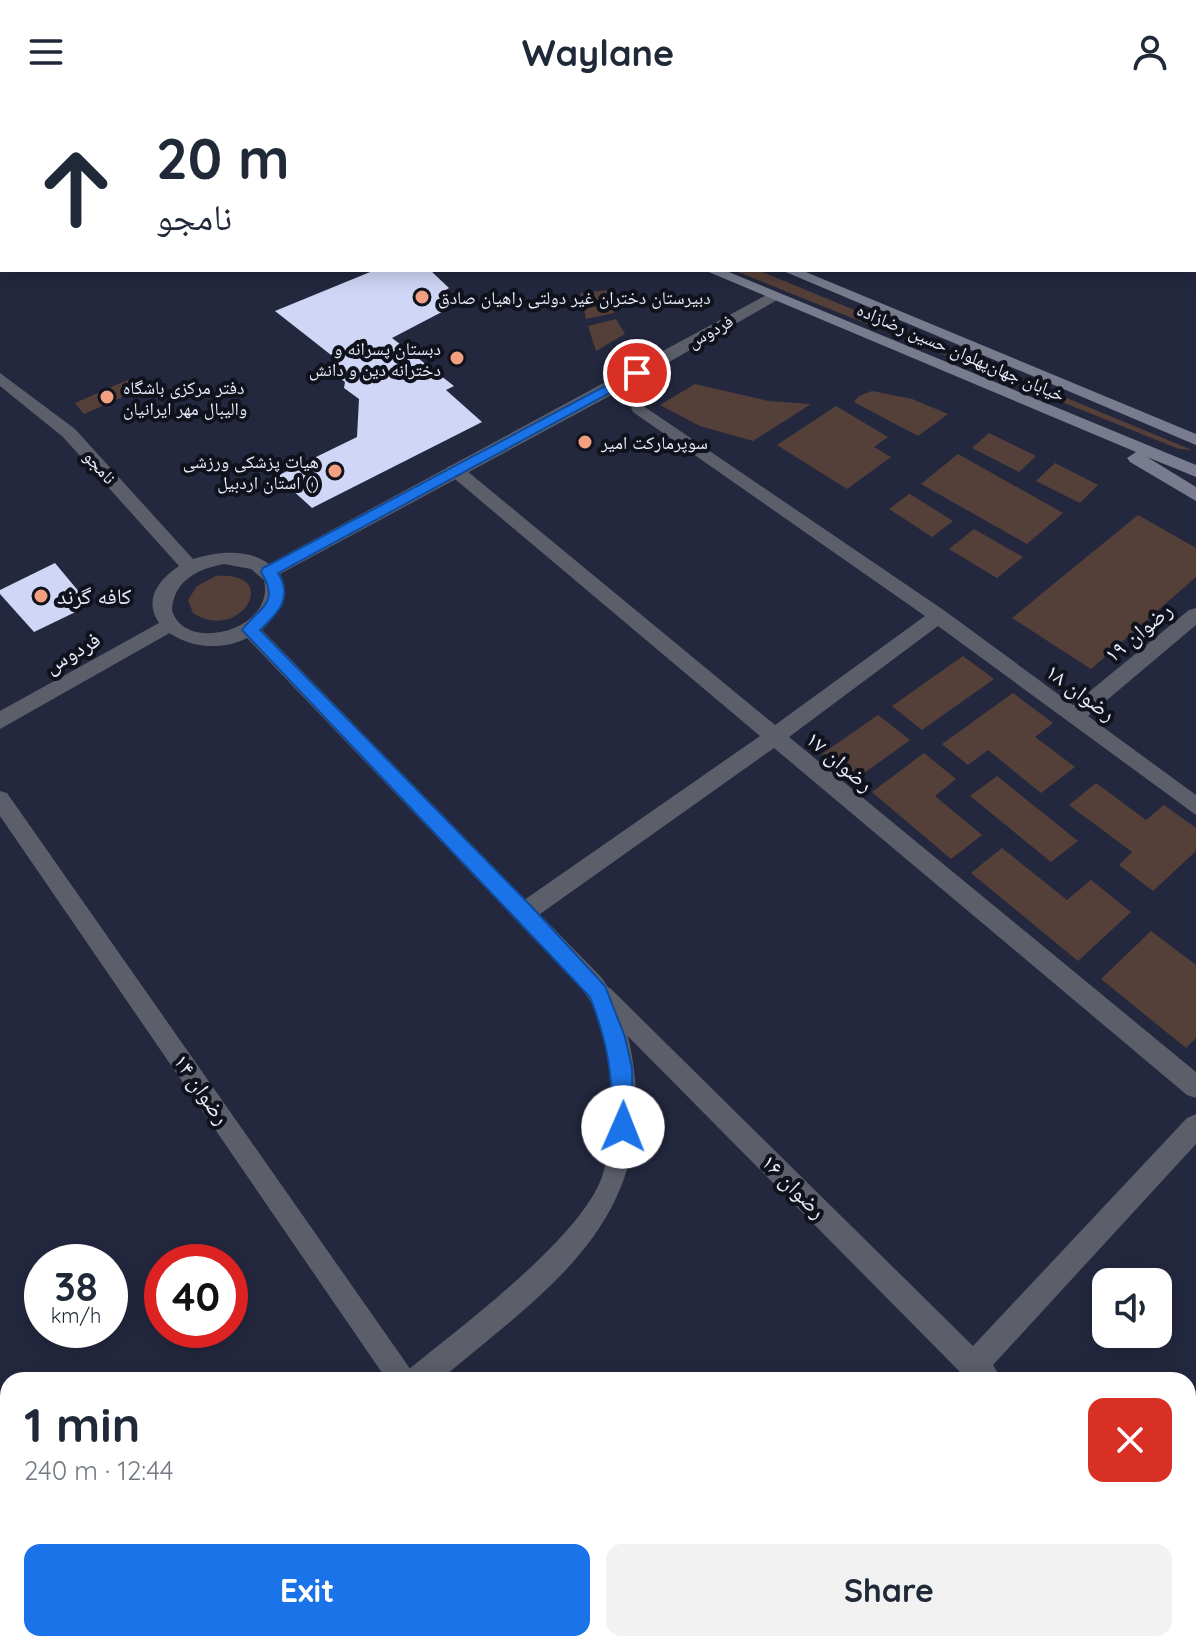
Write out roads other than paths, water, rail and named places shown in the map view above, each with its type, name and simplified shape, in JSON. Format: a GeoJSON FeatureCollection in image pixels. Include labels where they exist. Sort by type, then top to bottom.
{"type":"FeatureCollection","features":[{"type":"Feature","properties":{"kind":"main road","name":"خیابان جهان‌پهلوان حسین رضا‌زاده"},"geometry":{"type":"LineString","coordinates":[[716,272],[1196,471]]}},
{"type":"Feature","properties":{"kind":"main road","name":"خیابان جهان‌پهلوان حسین رضا‌زاده"},"geometry":{"type":"LineString","coordinates":[[793,272],[1196,440]]}},
{"type":"Feature","properties":{"kind":"main road"},"geometry":{"type":"LineString","coordinates":[[1103,401],[1196,426]]}},
{"type":"Feature","properties":{"kind":"main road"},"geometry":{"type":"LineString","coordinates":[[1084,426],[1196,495]]}},
{"type":"Feature","properties":{"kind":"street","name":"فردوس"},"geometry":{"type":"LineString","coordinates":[[269,572],[611,388],[772,297]]}},
{"type":"Feature","properties":{"kind":"street","name":"نامجو"},"geometry":{"type":"LineString","coordinates":[[0,378],[69,433],[190,567]]}},
{"type":"Feature","properties":{"kind":"street","name":"رضوان ۱۸"},"geometry":{"type":"LineString","coordinates":[[639,408],[938,616],[1196,806]]}},
{"type":"Feature","properties":{"kind":"street","name":"رضوان ۱۷"},"geometry":{"type":"LineString","coordinates":[[455,470],[1196,1087]]}},
{"type":"Feature","properties":{"kind":"street"},"geometry":{"type":"LineString","coordinates":[[224,558],[242,559],[269,572],[276,582],[277,595],[273,608],[250,630],[214,640],[188,636],[168,625],[162,614],[161,601],[166,589],[190,567],[224,558]]}},
{"type":"Feature","properties":{"kind":"street","name":"رضوان ۱۹"},"geometry":{"type":"LineString","coordinates":[[1074,716],[1196,615]]}},
{"type":"Feature","properties":{"kind":"street"},"geometry":{"type":"LineString","coordinates":[[525,912],[774,737],[938,616]]}},
{"type":"Feature","properties":{"kind":"street","name":"فردوس"},"geometry":{"type":"LineString","coordinates":[[0,721],[168,625]]}},
{"type":"Feature","properties":{"kind":"street"},"geometry":{"type":"LineString","coordinates":[[250,630],[525,912],[598,992],[615,1037],[624,1083],[619,1153],[606,1197],[576,1236],[542,1272],[427,1372]]}},
{"type":"Feature","properties":{"kind":"street","name":"رضوان ۱۴"},"geometry":{"type":"LineString","coordinates":[[0,799],[398,1372]]}},
{"type":"Feature","properties":{"kind":"street","name":"رضوان ۱۶"},"geometry":{"type":"LineString","coordinates":[[598,992],[980,1372]]}},
{"type":"Feature","properties":{"kind":"street"},"geometry":{"type":"LineString","coordinates":[[982,1372],[1196,1126]]}},
{"type":"Feature","properties":{"kind":"place","name":"دبیرستان دختران غیر دولتی راهیان صادق"},"geometry":{"type":"Point","coordinates":[422,297]}},
{"type":"Feature","properties":{"kind":"place","name":"دبستان پسرانه و دخترانه دین و دانش"},"geometry":{"type":"Point","coordinates":[457,358]}},
{"type":"Feature","properties":{"kind":"place","name":"دفتر مرکزی باشگاه والیبال مهر ایرانیان"},"geometry":{"type":"Point","coordinates":[107,397]}},
{"type":"Feature","properties":{"kind":"place","name":"سوپرمارکت امیر"},"geometry":{"type":"Point","coordinates":[585,442]}},
{"type":"Feature","properties":{"kind":"place","name":"هیات پزشکی ورزشی استان اردبیل ()"},"geometry":{"type":"Point","coordinates":[335,471]}},
{"type":"Feature","properties":{"kind":"place","name":"کافه گرند"},"geometry":{"type":"Point","coordinates":[41,596]}}]}
